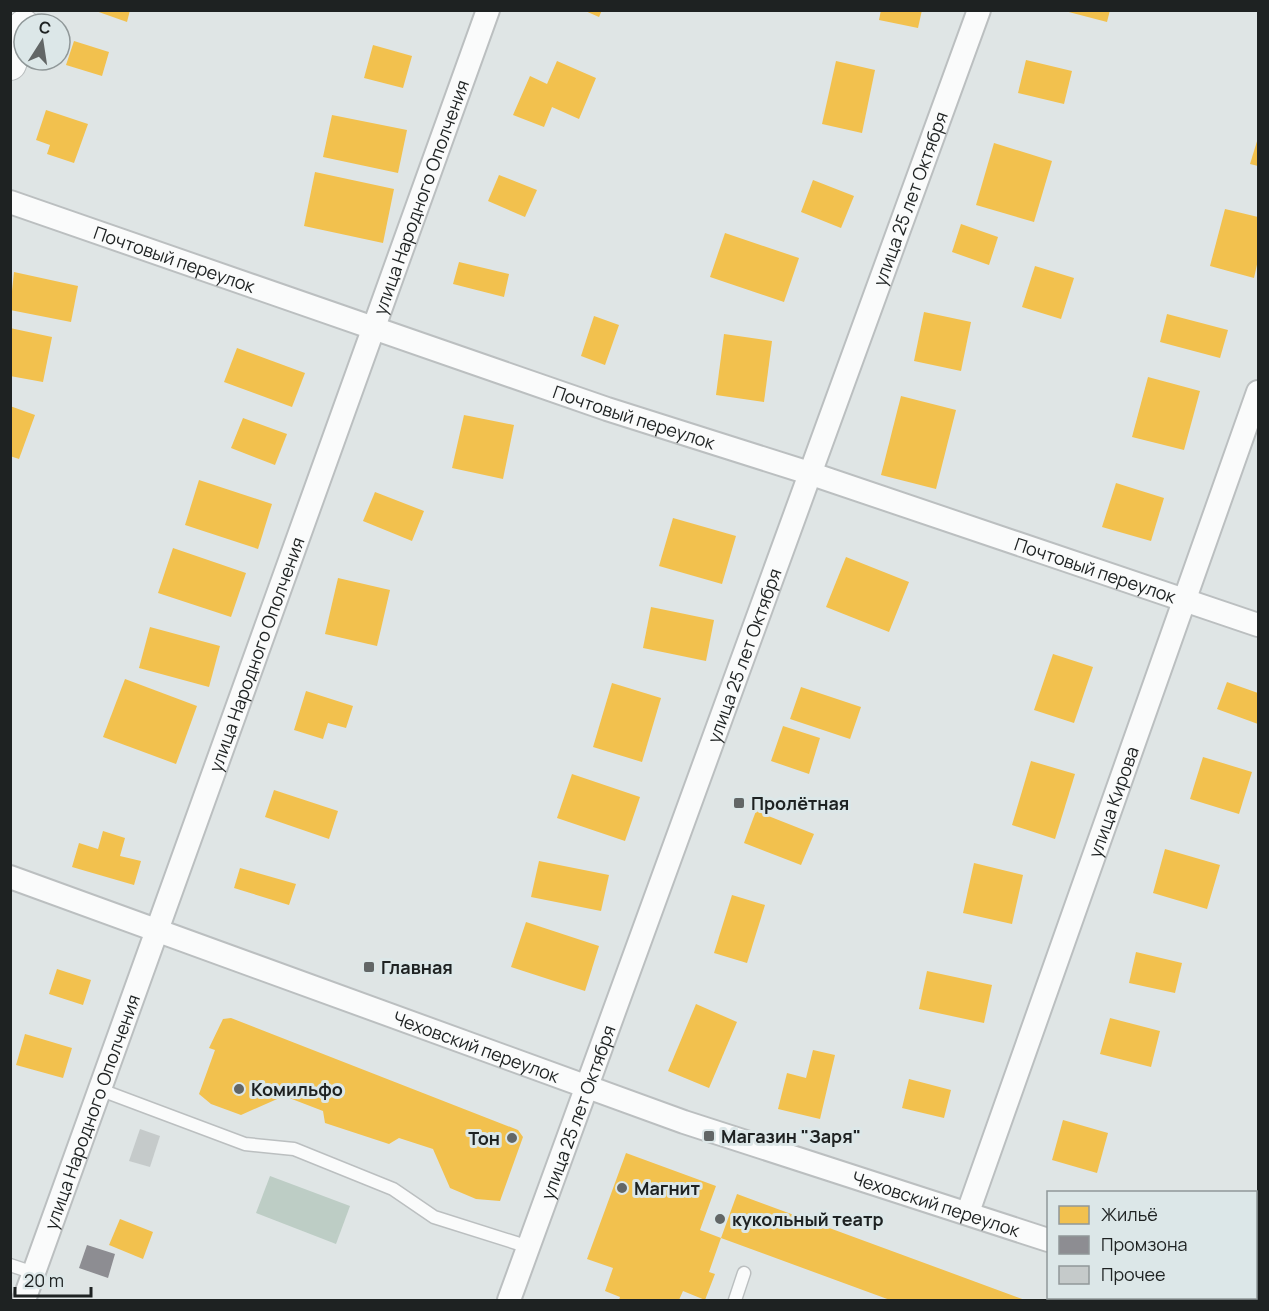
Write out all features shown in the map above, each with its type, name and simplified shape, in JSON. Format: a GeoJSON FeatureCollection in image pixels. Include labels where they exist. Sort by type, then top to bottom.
{"type":"FeatureCollection","features":[{"type":"Feature","properties":{"kind":"street","name":"улица Народного Ополчения"},"geometry":{"type":"LineString","coordinates":[[24,1300],[488,10]]}},
{"type":"Feature","properties":{"kind":"street","name":"улица 25 лет Октября"},"geometry":{"type":"LineString","coordinates":[[509,1300],[589,1087],[809,473],[979,10]]}},
{"type":"Feature","properties":{"kind":"street","name":"Почтовый переулок"},"geometry":{"type":"LineString","coordinates":[[10,202],[607,409],[809,473],[1184,598],[1258,625]]}},
{"type":"Feature","properties":{"kind":"street","name":"улица Кирова"},"geometry":{"type":"LineString","coordinates":[[968,1212],[1258,392]]}},
{"type":"Feature","properties":{"kind":"street","name":"Чеховский переулок"},"geometry":{"type":"LineString","coordinates":[[10,877],[156,928],[684,1122],[968,1212],[1047,1240]]}},
{"type":"Feature","properties":{"kind":"lane"},"geometry":{"type":"LineString","coordinates":[[101,1090],[245,1144],[294,1149],[393,1189],[434,1216],[529,1247]]}},
{"type":"Feature","properties":{"kind":"lane"},"geometry":{"type":"LineString","coordinates":[[10,1265],[34,1273]]}},
{"type":"Feature","properties":{"kind":"lane"},"geometry":{"type":"LineString","coordinates":[[735,1300],[744,1273]]}},
{"type":"Feature","properties":{"kind":"shaded area"},"geometry":{"type":"Polygon","coordinates":[[[270,1176],[350,1206],[336,1244],[256,1213],[270,1176]]]}},
{"type":"Feature","properties":{"kind":"building: Жильё"},"geometry":{"type":"Polygon","coordinates":[[[93,10],[130,10],[127,22],[93,10]]]}},
{"type":"Feature","properties":{"kind":"building: Жильё"},"geometry":{"type":"Polygon","coordinates":[[[583,10],[602,10],[599,17],[583,10]]]}},
{"type":"Feature","properties":{"kind":"building: Жильё"},"geometry":{"type":"Polygon","coordinates":[[[881,10],[922,10],[918,28],[879,20],[881,10]]]}},
{"type":"Feature","properties":{"kind":"building: Жильё"},"geometry":{"type":"Polygon","coordinates":[[[1061,10],[1110,10],[1107,22],[1061,10]]]}},
{"type":"Feature","properties":{"kind":"building: Жильё"},"geometry":{"type":"Polygon","coordinates":[[[74,41],[109,52],[102,76],[72,67],[74,41]]]}},
{"type":"Feature","properties":{"kind":"building: Жильё"},"geometry":{"type":"Polygon","coordinates":[[[373,45],[412,56],[403,88],[364,78],[373,45]]]}},
{"type":"Feature","properties":{"kind":"building: Жильё"},"geometry":{"type":"Polygon","coordinates":[[[1026,60],[1072,71],[1064,104],[1018,93],[1026,60]]]}},
{"type":"Feature","properties":{"kind":"building: Жильё"},"geometry":{"type":"Polygon","coordinates":[[[557,61],[596,78],[579,119],[552,107],[544,127],[513,115],[530,76],[547,84],[557,61]]]}},
{"type":"Feature","properties":{"kind":"building: Жильё"},"geometry":{"type":"Polygon","coordinates":[[[836,61],[875,70],[862,133],[822,124],[836,61]]]}},
{"type":"Feature","properties":{"kind":"building: Жильё"},"geometry":{"type":"Polygon","coordinates":[[[46,110],[88,124],[74,163],[47,154],[50,145],[36,140],[46,110]]]}},
{"type":"Feature","properties":{"kind":"building: Жильё"},"geometry":{"type":"Polygon","coordinates":[[[332,115],[407,130],[398,173],[323,157],[332,115]]]}},
{"type":"Feature","properties":{"kind":"building: Жильё"},"geometry":{"type":"Polygon","coordinates":[[[1258,138],[1258,166],[1250,164],[1258,138]]]}},
{"type":"Feature","properties":{"kind":"building: Жильё"},"geometry":{"type":"Polygon","coordinates":[[[994,143],[1052,161],[1034,222],[976,205],[994,143]]]}},
{"type":"Feature","properties":{"kind":"building: Жильё"},"geometry":{"type":"Polygon","coordinates":[[[315,172],[394,189],[383,243],[304,226],[315,172]]]}},
{"type":"Feature","properties":{"kind":"building: Жильё"},"geometry":{"type":"Polygon","coordinates":[[[499,175],[537,190],[525,217],[488,201],[499,175]]]}},
{"type":"Feature","properties":{"kind":"building: Жильё"},"geometry":{"type":"Polygon","coordinates":[[[813,180],[854,196],[841,228],[801,212],[813,180]]]}},
{"type":"Feature","properties":{"kind":"building: Жильё"},"geometry":{"type":"Polygon","coordinates":[[[1225,209],[1258,217],[1258,260],[1254,278],[1210,266],[1225,209]]]}},
{"type":"Feature","properties":{"kind":"building: Жильё"},"geometry":{"type":"Polygon","coordinates":[[[961,224],[998,237],[989,265],[952,252],[961,224]]]}},
{"type":"Feature","properties":{"kind":"building: Жильё"},"geometry":{"type":"Polygon","coordinates":[[[725,233],[799,258],[784,302],[710,277],[725,233]]]}},
{"type":"Feature","properties":{"kind":"building: Жильё"},"geometry":{"type":"Polygon","coordinates":[[[459,262],[509,274],[504,297],[453,284],[459,262]]]}},
{"type":"Feature","properties":{"kind":"building: Жильё"},"geometry":{"type":"Polygon","coordinates":[[[1035,266],[1074,278],[1061,319],[1022,307],[1035,266]]]}},
{"type":"Feature","properties":{"kind":"building: Жильё"},"geometry":{"type":"Polygon","coordinates":[[[14,272],[78,286],[71,322],[10,310],[14,272]]]}},
{"type":"Feature","properties":{"kind":"building: Жильё"},"geometry":{"type":"Polygon","coordinates":[[[924,312],[971,322],[961,371],[914,361],[924,312]]]}},
{"type":"Feature","properties":{"kind":"building: Жильё"},"geometry":{"type":"Polygon","coordinates":[[[1167,314],[1228,330],[1220,358],[1160,342],[1167,314]]]}},
{"type":"Feature","properties":{"kind":"building: Жильё"},"geometry":{"type":"Polygon","coordinates":[[[594,316],[619,325],[605,365],[581,356],[594,316]]]}},
{"type":"Feature","properties":{"kind":"building: Жильё"},"geometry":{"type":"Polygon","coordinates":[[[10,328],[52,337],[43,382],[10,376],[10,328]]]}},
{"type":"Feature","properties":{"kind":"building: Жильё"},"geometry":{"type":"Polygon","coordinates":[[[724,334],[772,341],[764,402],[716,395],[724,334]]]}},
{"type":"Feature","properties":{"kind":"building: Жильё"},"geometry":{"type":"Polygon","coordinates":[[[237,348],[305,373],[292,407],[224,382],[237,348]]]}},
{"type":"Feature","properties":{"kind":"building: Жильё"},"geometry":{"type":"Polygon","coordinates":[[[1148,377],[1200,391],[1184,450],[1132,437],[1148,377]]]}},
{"type":"Feature","properties":{"kind":"building: Жильё"},"geometry":{"type":"Polygon","coordinates":[[[901,396],[956,410],[936,489],[881,475],[901,396]]]}},
{"type":"Feature","properties":{"kind":"building: Жильё"},"geometry":{"type":"Polygon","coordinates":[[[10,406],[35,415],[19,459],[10,456],[10,406]]]}},
{"type":"Feature","properties":{"kind":"building: Жильё"},"geometry":{"type":"Polygon","coordinates":[[[464,415],[514,425],[503,479],[452,468],[464,415]]]}},
{"type":"Feature","properties":{"kind":"building: Жильё"},"geometry":{"type":"Polygon","coordinates":[[[243,418],[287,434],[275,465],[231,448],[243,418]]]}},
{"type":"Feature","properties":{"kind":"building: Жильё"},"geometry":{"type":"Polygon","coordinates":[[[199,480],[272,504],[258,549],[185,525],[199,480]]]}},
{"type":"Feature","properties":{"kind":"building: Жильё"},"geometry":{"type":"Polygon","coordinates":[[[1116,483],[1164,498],[1151,541],[1102,527],[1116,483]]]}},
{"type":"Feature","properties":{"kind":"building: Жильё"},"geometry":{"type":"Polygon","coordinates":[[[375,492],[424,511],[412,541],[363,521],[375,492]]]}},
{"type":"Feature","properties":{"kind":"building: Жильё"},"geometry":{"type":"Polygon","coordinates":[[[673,518],[736,536],[722,584],[659,566],[673,518]]]}},
{"type":"Feature","properties":{"kind":"building: Жильё"},"geometry":{"type":"Polygon","coordinates":[[[173,548],[246,573],[231,617],[158,593],[173,548]]]}},
{"type":"Feature","properties":{"kind":"building: Жильё"},"geometry":{"type":"Polygon","coordinates":[[[846,557],[909,582],[889,632],[826,607],[846,557]]]}},
{"type":"Feature","properties":{"kind":"building: Жильё"},"geometry":{"type":"Polygon","coordinates":[[[338,578],[390,590],[377,646],[325,634],[338,578]]]}},
{"type":"Feature","properties":{"kind":"building: Жильё"},"geometry":{"type":"Polygon","coordinates":[[[651,607],[714,620],[706,661],[643,648],[651,607]]]}},
{"type":"Feature","properties":{"kind":"building: Жильё"},"geometry":{"type":"Polygon","coordinates":[[[150,627],[220,646],[209,687],[139,668],[150,627]]]}},
{"type":"Feature","properties":{"kind":"building: Жильё"},"geometry":{"type":"Polygon","coordinates":[[[1053,654],[1093,667],[1074,723],[1034,710],[1053,654]]]}},
{"type":"Feature","properties":{"kind":"building: Жильё"},"geometry":{"type":"Polygon","coordinates":[[[125,679],[197,706],[176,764],[103,737],[125,679]]]}},
{"type":"Feature","properties":{"kind":"building: Жильё"},"geometry":{"type":"Polygon","coordinates":[[[1227,682],[1258,693],[1258,724],[1217,709],[1227,682]]]}},
{"type":"Feature","properties":{"kind":"building: Жильё"},"geometry":{"type":"Polygon","coordinates":[[[612,683],[661,698],[642,762],[593,747],[612,683]]]}},
{"type":"Feature","properties":{"kind":"building: Жильё"},"geometry":{"type":"Polygon","coordinates":[[[801,687],[861,707],[850,739],[790,719],[801,687]]]}},
{"type":"Feature","properties":{"kind":"building: Жильё"},"geometry":{"type":"Polygon","coordinates":[[[306,691],[353,706],[346,728],[328,723],[323,739],[294,730],[306,691]]]}},
{"type":"Feature","properties":{"kind":"building: Жильё"},"geometry":{"type":"Polygon","coordinates":[[[783,726],[820,738],[809,774],[771,761],[783,726]]]}},
{"type":"Feature","properties":{"kind":"building: Жильё"},"geometry":{"type":"Polygon","coordinates":[[[1203,757],[1252,772],[1239,814],[1190,799],[1203,757]]]}},
{"type":"Feature","properties":{"kind":"building: Жильё"},"geometry":{"type":"Polygon","coordinates":[[[1031,761],[1075,774],[1055,839],[1012,825],[1031,761]]]}},
{"type":"Feature","properties":{"kind":"building: Жильё"},"geometry":{"type":"Polygon","coordinates":[[[572,774],[640,797],[625,841],[557,818],[572,774]]]}},
{"type":"Feature","properties":{"kind":"building: Жильё"},"geometry":{"type":"Polygon","coordinates":[[[274,790],[338,811],[329,839],[265,817],[274,790]]]}},
{"type":"Feature","properties":{"kind":"building: Жильё"},"geometry":{"type":"Polygon","coordinates":[[[756,811],[814,834],[801,865],[744,843],[756,811]]]}},
{"type":"Feature","properties":{"kind":"building: Жильё"},"geometry":{"type":"Polygon","coordinates":[[[103,831],[125,838],[120,856],[141,861],[134,885],[72,867],[79,843],[98,849],[103,831]]]}},
{"type":"Feature","properties":{"kind":"building: Жильё"},"geometry":{"type":"Polygon","coordinates":[[[1165,849],[1220,865],[1207,909],[1153,893],[1165,849]]]}},
{"type":"Feature","properties":{"kind":"building: Жильё"},"geometry":{"type":"Polygon","coordinates":[[[539,861],[609,875],[601,911],[531,897],[539,861]]]}},
{"type":"Feature","properties":{"kind":"building: Жильё"},"geometry":{"type":"Polygon","coordinates":[[[974,863],[1023,875],[1012,924],[963,913],[974,863]]]}},
{"type":"Feature","properties":{"kind":"building: Жильё"},"geometry":{"type":"Polygon","coordinates":[[[240,868],[296,884],[289,905],[234,888],[240,868]]]}},
{"type":"Feature","properties":{"kind":"building: Жильё"},"geometry":{"type":"Polygon","coordinates":[[[732,895],[765,905],[747,963],[714,953],[732,895]]]}},
{"type":"Feature","properties":{"kind":"building: Жильё"},"geometry":{"type":"Polygon","coordinates":[[[526,922],[599,946],[585,991],[511,967],[526,922]]]}},
{"type":"Feature","properties":{"kind":"building: Жильё"},"geometry":{"type":"Polygon","coordinates":[[[1136,952],[1182,963],[1175,993],[1129,983],[1136,952]]]}},
{"type":"Feature","properties":{"kind":"building: Жильё"},"geometry":{"type":"Polygon","coordinates":[[[57,969],[91,980],[83,1005],[49,994],[57,969]]]}},
{"type":"Feature","properties":{"kind":"building: Жильё"},"geometry":{"type":"Polygon","coordinates":[[[927,971],[992,985],[984,1023],[919,1009],[927,971]]]}},
{"type":"Feature","properties":{"kind":"building: Жильё"},"geometry":{"type":"Polygon","coordinates":[[[696,1004],[737,1022],[709,1088],[668,1071],[696,1004]]]}},
{"type":"Feature","properties":{"kind":"building: Жильё"},"geometry":{"type":"Polygon","coordinates":[[[231,1018],[518,1130],[523,1137],[500,1201],[476,1199],[450,1188],[433,1149],[399,1138],[389,1144],[325,1123],[323,1111],[284,1096],[241,1115],[211,1104],[199,1094],[215,1050],[209,1048],[223,1019],[231,1018]]]}},
{"type":"Feature","properties":{"kind":"building: Жильё"},"geometry":{"type":"Polygon","coordinates":[[[1110,1018],[1160,1031],[1151,1067],[1100,1054],[1110,1018]]]}},
{"type":"Feature","properties":{"kind":"building: Жильё"},"geometry":{"type":"Polygon","coordinates":[[[25,1034],[72,1048],[63,1078],[16,1065],[25,1034]]]}},
{"type":"Feature","properties":{"kind":"building: Жильё"},"geometry":{"type":"Polygon","coordinates":[[[813,1050],[835,1055],[820,1119],[778,1109],[787,1073],[806,1078],[813,1050]]]}},
{"type":"Feature","properties":{"kind":"building: Жильё"},"geometry":{"type":"Polygon","coordinates":[[[909,1079],[951,1090],[944,1118],[902,1108],[909,1079]]]}},
{"type":"Feature","properties":{"kind":"building: Жильё"},"geometry":{"type":"Polygon","coordinates":[[[1063,1120],[1108,1133],[1097,1173],[1052,1160],[1063,1120]]]}},
{"type":"Feature","properties":{"kind":"building: Жильё"},"geometry":{"type":"Polygon","coordinates":[[[626,1153],[716,1186],[700,1230],[721,1238],[709,1272],[715,1274],[705,1300],[683,1291],[679,1300],[619,1300],[620,1297],[605,1291],[613,1268],[587,1259],[626,1153]]]}},
{"type":"Feature","properties":{"kind":"building: Жильё"},"geometry":{"type":"Polygon","coordinates":[[[737,1194],[1025,1300],[890,1300],[721,1238],[737,1194]]]}},
{"type":"Feature","properties":{"kind":"building: Жильё"},"geometry":{"type":"Polygon","coordinates":[[[120,1219],[153,1232],[143,1259],[109,1245],[120,1219]]]}},
{"type":"Feature","properties":{"kind":"building: Промзона"},"geometry":{"type":"Polygon","coordinates":[[[87,1245],[115,1254],[108,1278],[79,1268],[87,1245]]]}},
{"type":"Feature","properties":{"kind":"building: Прочее"},"geometry":{"type":"Polygon","coordinates":[[[140,1129],[160,1136],[150,1167],[129,1161],[140,1129]]]}},
{"type":"Feature","properties":{"kind":"place","name":"Пролётная"},"geometry":{"type":"Point","coordinates":[739,803]}},
{"type":"Feature","properties":{"kind":"place","name":"Главная"},"geometry":{"type":"Point","coordinates":[369,967]}},
{"type":"Feature","properties":{"kind":"place","name":"Комильфо"},"geometry":{"type":"Point","coordinates":[239,1089]}},
{"type":"Feature","properties":{"kind":"place","name":"Магазин \"Заря\""},"geometry":{"type":"Point","coordinates":[709,1136]}},
{"type":"Feature","properties":{"kind":"place","name":"Тон"},"geometry":{"type":"Point","coordinates":[512,1138]}},
{"type":"Feature","properties":{"kind":"place","name":"Магнит"},"geometry":{"type":"Point","coordinates":[622,1188]}},
{"type":"Feature","properties":{"kind":"place","name":"кукольный театр"},"geometry":{"type":"Point","coordinates":[720,1219]}}]}
